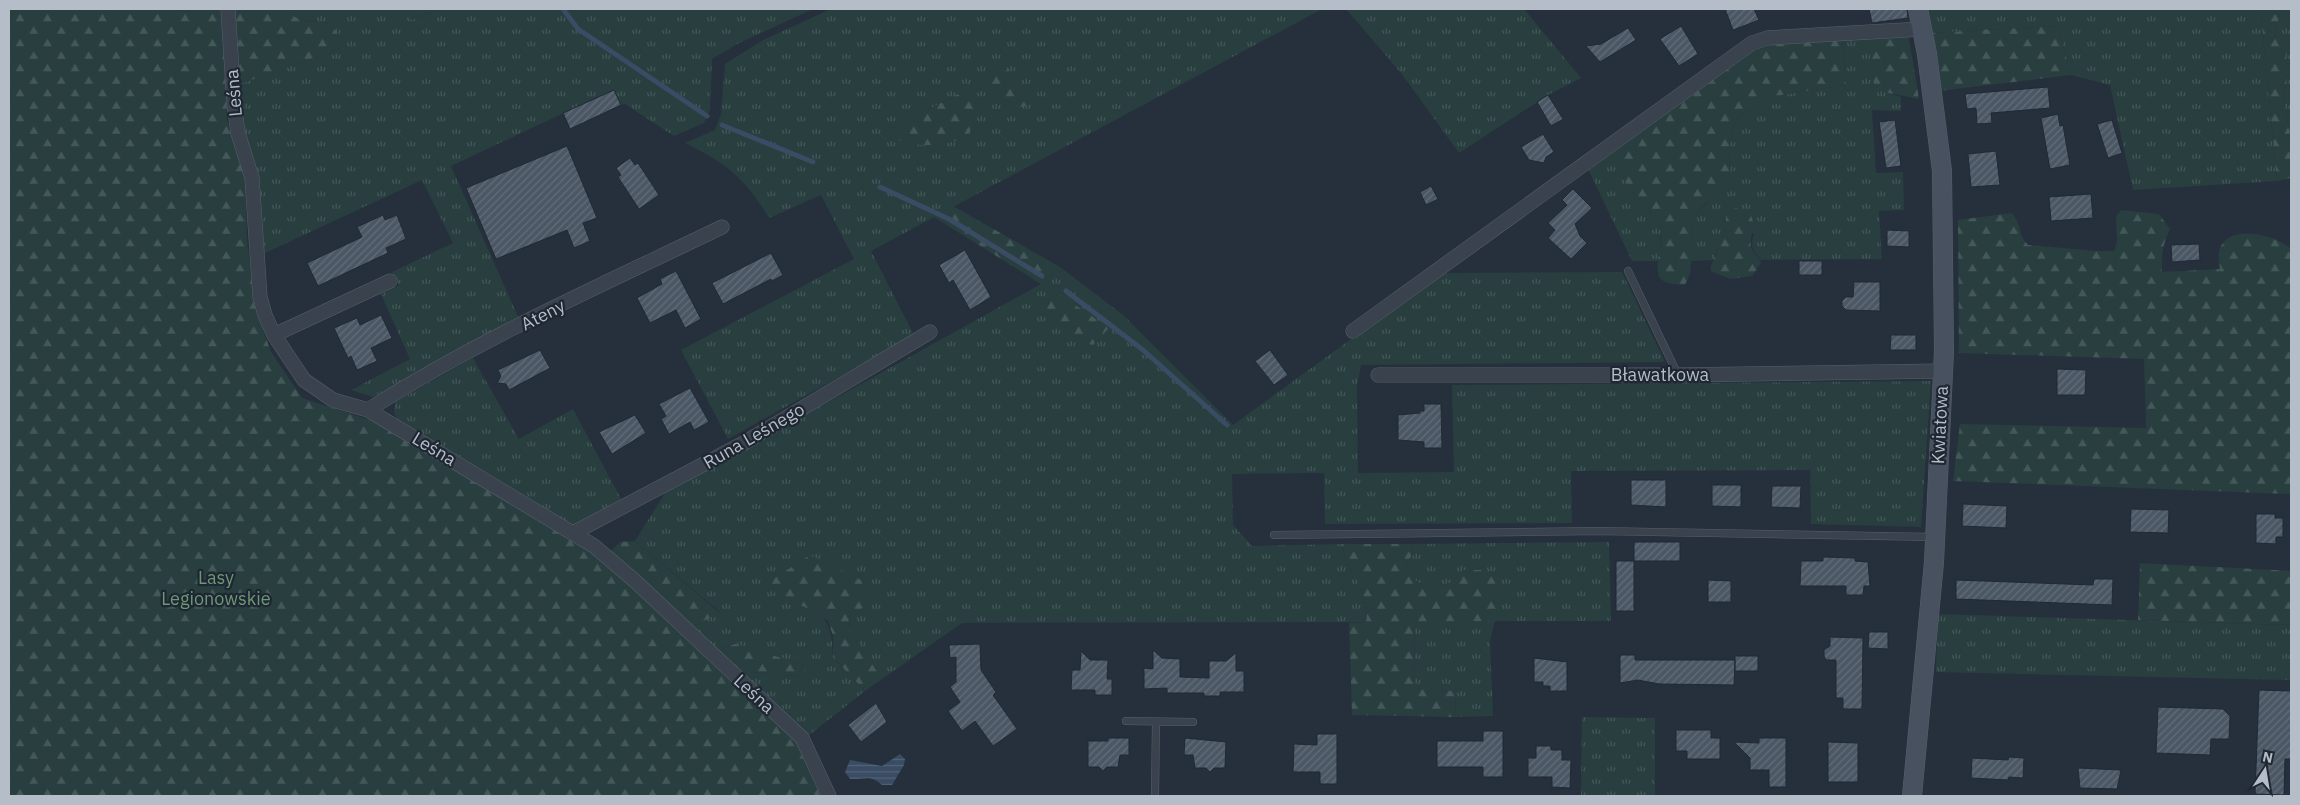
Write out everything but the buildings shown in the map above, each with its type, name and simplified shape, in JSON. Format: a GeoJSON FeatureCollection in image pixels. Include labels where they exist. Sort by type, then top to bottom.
{"type":"FeatureCollection","features":[{"type":"Feature","properties":{"kind":"street","name":"Leśna"},"geometry":{"type":"LineString","coordinates":[[228,9],[234,104],[238,132],[252,178],[260,297],[274,335],[304,380],[333,400],[368,410],[575,532],[635,581],[802,738],[829,796]]}},
{"type":"Feature","properties":{"kind":"street","name":"Kwiatowa"},"geometry":{"type":"LineString","coordinates":[[1912,796],[1930,620],[1943,371],[1943,201],[1927,54],[1918,9]]}},
{"type":"Feature","properties":{"kind":"street"},"geometry":{"type":"LineString","coordinates":[[1353,331],[1752,43],[1767,38],[1922,29]]}},
{"type":"Feature","properties":{"kind":"street","name":"Ateny"},"geometry":{"type":"LineString","coordinates":[[368,410],[420,378],[566,303],[722,227]]}},
{"type":"Feature","properties":{"kind":"street"},"geometry":{"type":"LineString","coordinates":[[274,335],[390,281]]}},
{"type":"Feature","properties":{"kind":"street","name":"Runa Leśnego"},"geometry":{"type":"LineString","coordinates":[[575,532],[744,443],[930,332]]}},
{"type":"Feature","properties":{"kind":"street","name":"Bławatkowa"},"geometry":{"type":"LineString","coordinates":[[1378,375],[1678,375],[1943,371]]}},
{"type":"Feature","properties":{"kind":"lane"},"geometry":{"type":"LineString","coordinates":[[1628,271],[1678,375]]}},
{"type":"Feature","properties":{"kind":"lane"},"geometry":{"type":"LineString","coordinates":[[1274,535],[1597,531],[1935,537]]}},
{"type":"Feature","properties":{"kind":"lane"},"geometry":{"type":"LineString","coordinates":[[1126,721],[1193,722]]}},
{"type":"Feature","properties":{"kind":"lane"},"geometry":{"type":"LineString","coordinates":[[1156,722],[1156,796]]}},
{"type":"Feature","properties":{"kind":"green space","name":"Lasy Legionowskie"},"geometry":{"type":"Polygon","coordinates":[[[9,9],[224,9],[227,120],[245,178],[247,240],[255,307],[271,352],[302,398],[391,427],[584,542],[797,741],[820,796],[9,796],[9,9]]]}},
{"type":"Feature","properties":{"kind":"green space"},"geometry":{"type":"Polygon","coordinates":[[[235,9],[289,9],[289,14],[298,18],[328,24],[339,35],[343,47],[237,85],[235,9]]]}},
{"type":"Feature","properties":{"kind":"green space"},"geometry":{"type":"Polygon","coordinates":[[[289,9],[408,9],[412,20],[439,9],[813,9],[739,43],[712,59],[710,110],[704,123],[674,136],[625,104],[621,105],[613,90],[451,166],[519,319],[373,397],[351,390],[410,359],[381,294],[399,285],[392,272],[453,243],[422,180],[263,254],[258,175],[244,134],[237,85],[343,47],[326,23],[297,19],[289,14],[289,9]]]}},
{"type":"Feature","properties":{"kind":"green space"},"geometry":{"type":"Polygon","coordinates":[[[408,9],[439,9],[411,20],[408,9]]]}},
{"type":"Feature","properties":{"kind":"green space"},"geometry":{"type":"Polygon","coordinates":[[[831,9],[1322,9],[871,251],[914,335],[728,439],[681,350],[854,259],[821,195],[769,218],[752,192],[733,173],[712,158],[685,143],[715,130],[721,114],[725,64],[763,40],[831,9]],[[972,87],[892,128],[896,139],[924,145],[941,144],[968,136],[972,87]]]}},
{"type":"Feature","properties":{"kind":"green space"},"geometry":{"type":"Polygon","coordinates":[[[1346,9],[1524,9],[1581,78],[1548,95],[1459,153],[1401,73],[1346,9]]]}},
{"type":"Feature","properties":{"kind":"green space"},"geometry":{"type":"Polygon","coordinates":[[[1925,9],[2291,9],[2291,141],[2283,99],[2290,64],[2275,37],[2280,13],[2261,15],[2277,181],[2133,190],[2110,85],[2071,75],[2058,26],[1929,33],[1925,9]]]}},
{"type":"Feature","properties":{"kind":"green space"},"geometry":{"type":"Polygon","coordinates":[[[2280,13],[2275,37],[2290,64],[2283,99],[2291,141],[2291,178],[2277,181],[2261,15],[2280,13]]]}},
{"type":"Feature","properties":{"kind":"green space"},"geometry":{"type":"Polygon","coordinates":[[[2058,26],[2071,75],[1939,91],[1929,33],[2058,26]]]}},
{"type":"Feature","properties":{"kind":"green space"},"geometry":{"type":"Polygon","coordinates":[[[1908,33],[1919,99],[1888,93],[1874,84],[1868,36],[1908,33]]]}},
{"type":"Feature","properties":{"kind":"green space"},"geometry":{"type":"Polygon","coordinates":[[[1868,36],[1888,93],[1901,97],[1901,111],[1872,110],[1876,173],[1903,172],[1904,210],[1879,211],[1882,259],[1761,260],[1753,248],[1754,234],[1726,216],[1725,235],[1714,260],[1690,261],[1693,240],[1692,222],[1698,211],[1707,204],[1731,168],[1728,156],[1733,127],[1741,113],[1759,106],[1774,96],[1846,85],[1842,38],[1868,36]]]}},
{"type":"Feature","properties":{"kind":"green space"},"geometry":{"type":"Polygon","coordinates":[[[1842,38],[1846,85],[1774,96],[1759,106],[1741,113],[1733,127],[1728,156],[1731,168],[1717,194],[1698,211],[1692,222],[1693,240],[1690,274],[1685,285],[1668,283],[1662,280],[1658,273],[1661,241],[1660,229],[1655,219],[1630,187],[1621,172],[1612,150],[1758,45],[1842,38]]]}},
{"type":"Feature","properties":{"kind":"green space"},"geometry":{"type":"Polygon","coordinates":[[[1008,69],[1030,105],[1013,109],[1005,108],[986,80],[1008,69]]]}},
{"type":"Feature","properties":{"kind":"green space"},"geometry":{"type":"Polygon","coordinates":[[[972,87],[975,115],[968,136],[959,140],[932,145],[915,144],[896,139],[892,128],[972,87]]]}},
{"type":"Feature","properties":{"kind":"green space"},"geometry":{"type":"Polygon","coordinates":[[[1612,150],[1632,191],[1657,221],[1661,232],[1660,261],[1632,261],[1587,167],[1612,150]]]}},
{"type":"Feature","properties":{"kind":"green space"},"geometry":{"type":"Polygon","coordinates":[[[953,206],[1060,267],[1041,284],[934,217],[953,206]]]}},
{"type":"Feature","properties":{"kind":"green space"},"geometry":{"type":"Polygon","coordinates":[[[1734,208],[1744,210],[1752,218],[1751,247],[1761,263],[1752,276],[1730,279],[1711,271],[1711,266],[1726,229],[1726,216],[1734,208]]]}},
{"type":"Feature","properties":{"kind":"green space"},"geometry":{"type":"Polygon","coordinates":[[[2121,210],[2159,214],[2170,229],[2163,250],[2162,272],[2220,269],[2219,252],[2221,246],[2227,239],[2235,235],[2255,234],[2265,236],[2291,249],[2291,494],[1953,481],[1960,424],[2146,428],[2144,359],[1959,353],[1958,220],[2012,213],[2028,245],[2114,251],[2117,243],[2116,216],[2121,210]]]}},
{"type":"Feature","properties":{"kind":"green space"},"geometry":{"type":"Polygon","coordinates":[[[1060,267],[1123,315],[1233,425],[1442,273],[1622,272],[1665,362],[1361,365],[1357,386],[1358,473],[1454,472],[1452,385],[1931,381],[1921,527],[1811,524],[1810,470],[1571,471],[1572,523],[1325,524],[1324,473],[1232,474],[1233,525],[1252,546],[1342,544],[1344,555],[1362,590],[1367,610],[1366,622],[962,623],[882,679],[850,631],[849,613],[787,599],[817,613],[823,618],[830,632],[833,657],[865,691],[808,736],[739,671],[803,677],[805,667],[798,663],[736,644],[714,649],[691,627],[720,612],[635,541],[665,493],[1041,284],[1060,267]]]}},
{"type":"Feature","properties":{"kind":"green space"},"geometry":{"type":"Polygon","coordinates":[[[1056,292],[1109,328],[1093,345],[1063,333],[1047,317],[1042,309],[1047,298],[1056,292]]]}},
{"type":"Feature","properties":{"kind":"green space"},"geometry":{"type":"Polygon","coordinates":[[[473,358],[519,439],[573,409],[622,501],[575,527],[399,424],[394,413],[395,402],[473,358]]]}},
{"type":"Feature","properties":{"kind":"green space"},"geometry":{"type":"Polygon","coordinates":[[[635,541],[720,613],[691,627],[609,553],[620,542],[635,541]]]}},
{"type":"Feature","properties":{"kind":"green space"},"geometry":{"type":"Polygon","coordinates":[[[1609,542],[1611,621],[1495,621],[1464,570],[1450,583],[1436,588],[1425,586],[1411,578],[1405,565],[1413,555],[1412,544],[1609,542]]]}},
{"type":"Feature","properties":{"kind":"green space"},"geometry":{"type":"Polygon","coordinates":[[[1342,544],[1412,544],[1413,554],[1405,565],[1417,582],[1429,587],[1442,586],[1449,583],[1464,570],[1482,570],[1494,573],[1499,601],[1495,621],[1415,622],[1414,689],[1455,691],[1456,717],[1352,715],[1349,623],[1366,622],[1367,611],[1362,591],[1348,564],[1342,544]]]}},
{"type":"Feature","properties":{"kind":"green space"},"geometry":{"type":"Polygon","coordinates":[[[810,555],[861,580],[868,597],[863,608],[849,614],[850,631],[882,679],[865,691],[833,657],[833,636],[828,621],[809,609],[787,599],[767,583],[810,555]]]}},
{"type":"Feature","properties":{"kind":"green space"},"geometry":{"type":"Polygon","coordinates":[[[2140,563],[2291,571],[2291,625],[2138,620],[2140,563]]]}},
{"type":"Feature","properties":{"kind":"green space"},"geometry":{"type":"Polygon","coordinates":[[[1938,614],[2291,625],[2291,680],[1936,672],[1938,614]]]}},
{"type":"Feature","properties":{"kind":"green space"},"geometry":{"type":"Polygon","coordinates":[[[1415,621],[1495,621],[1490,641],[1493,716],[1456,717],[1455,691],[1414,690],[1415,621]]]}},
{"type":"Feature","properties":{"kind":"green space"},"geometry":{"type":"Polygon","coordinates":[[[736,644],[798,663],[805,667],[803,677],[739,671],[714,649],[736,644]]]}},
{"type":"Feature","properties":{"kind":"green space"},"geometry":{"type":"Polygon","coordinates":[[[1582,717],[1655,718],[1655,796],[1581,796],[1582,717]]]}},
{"type":"Feature","properties":{"kind":"water"},"geometry":{"type":"Polygon","coordinates":[[[900,754],[905,759],[904,765],[892,785],[882,785],[871,779],[850,779],[845,772],[850,760],[882,766],[900,754]]]}},
{"type":"Feature","properties":{"kind":"waterway"},"geometry":{"type":"LineString","coordinates":[[563,9],[578,29],[707,116]]}},
{"type":"Feature","properties":{"kind":"waterway"},"geometry":{"type":"LineString","coordinates":[[722,125],[813,162]]}},
{"type":"Feature","properties":{"kind":"waterway"},"geometry":{"type":"LineString","coordinates":[[880,187],[949,219],[1042,276]]}},
{"type":"Feature","properties":{"kind":"waterway"},"geometry":{"type":"LineString","coordinates":[[1066,291],[1143,350],[1227,425]]}}]}
